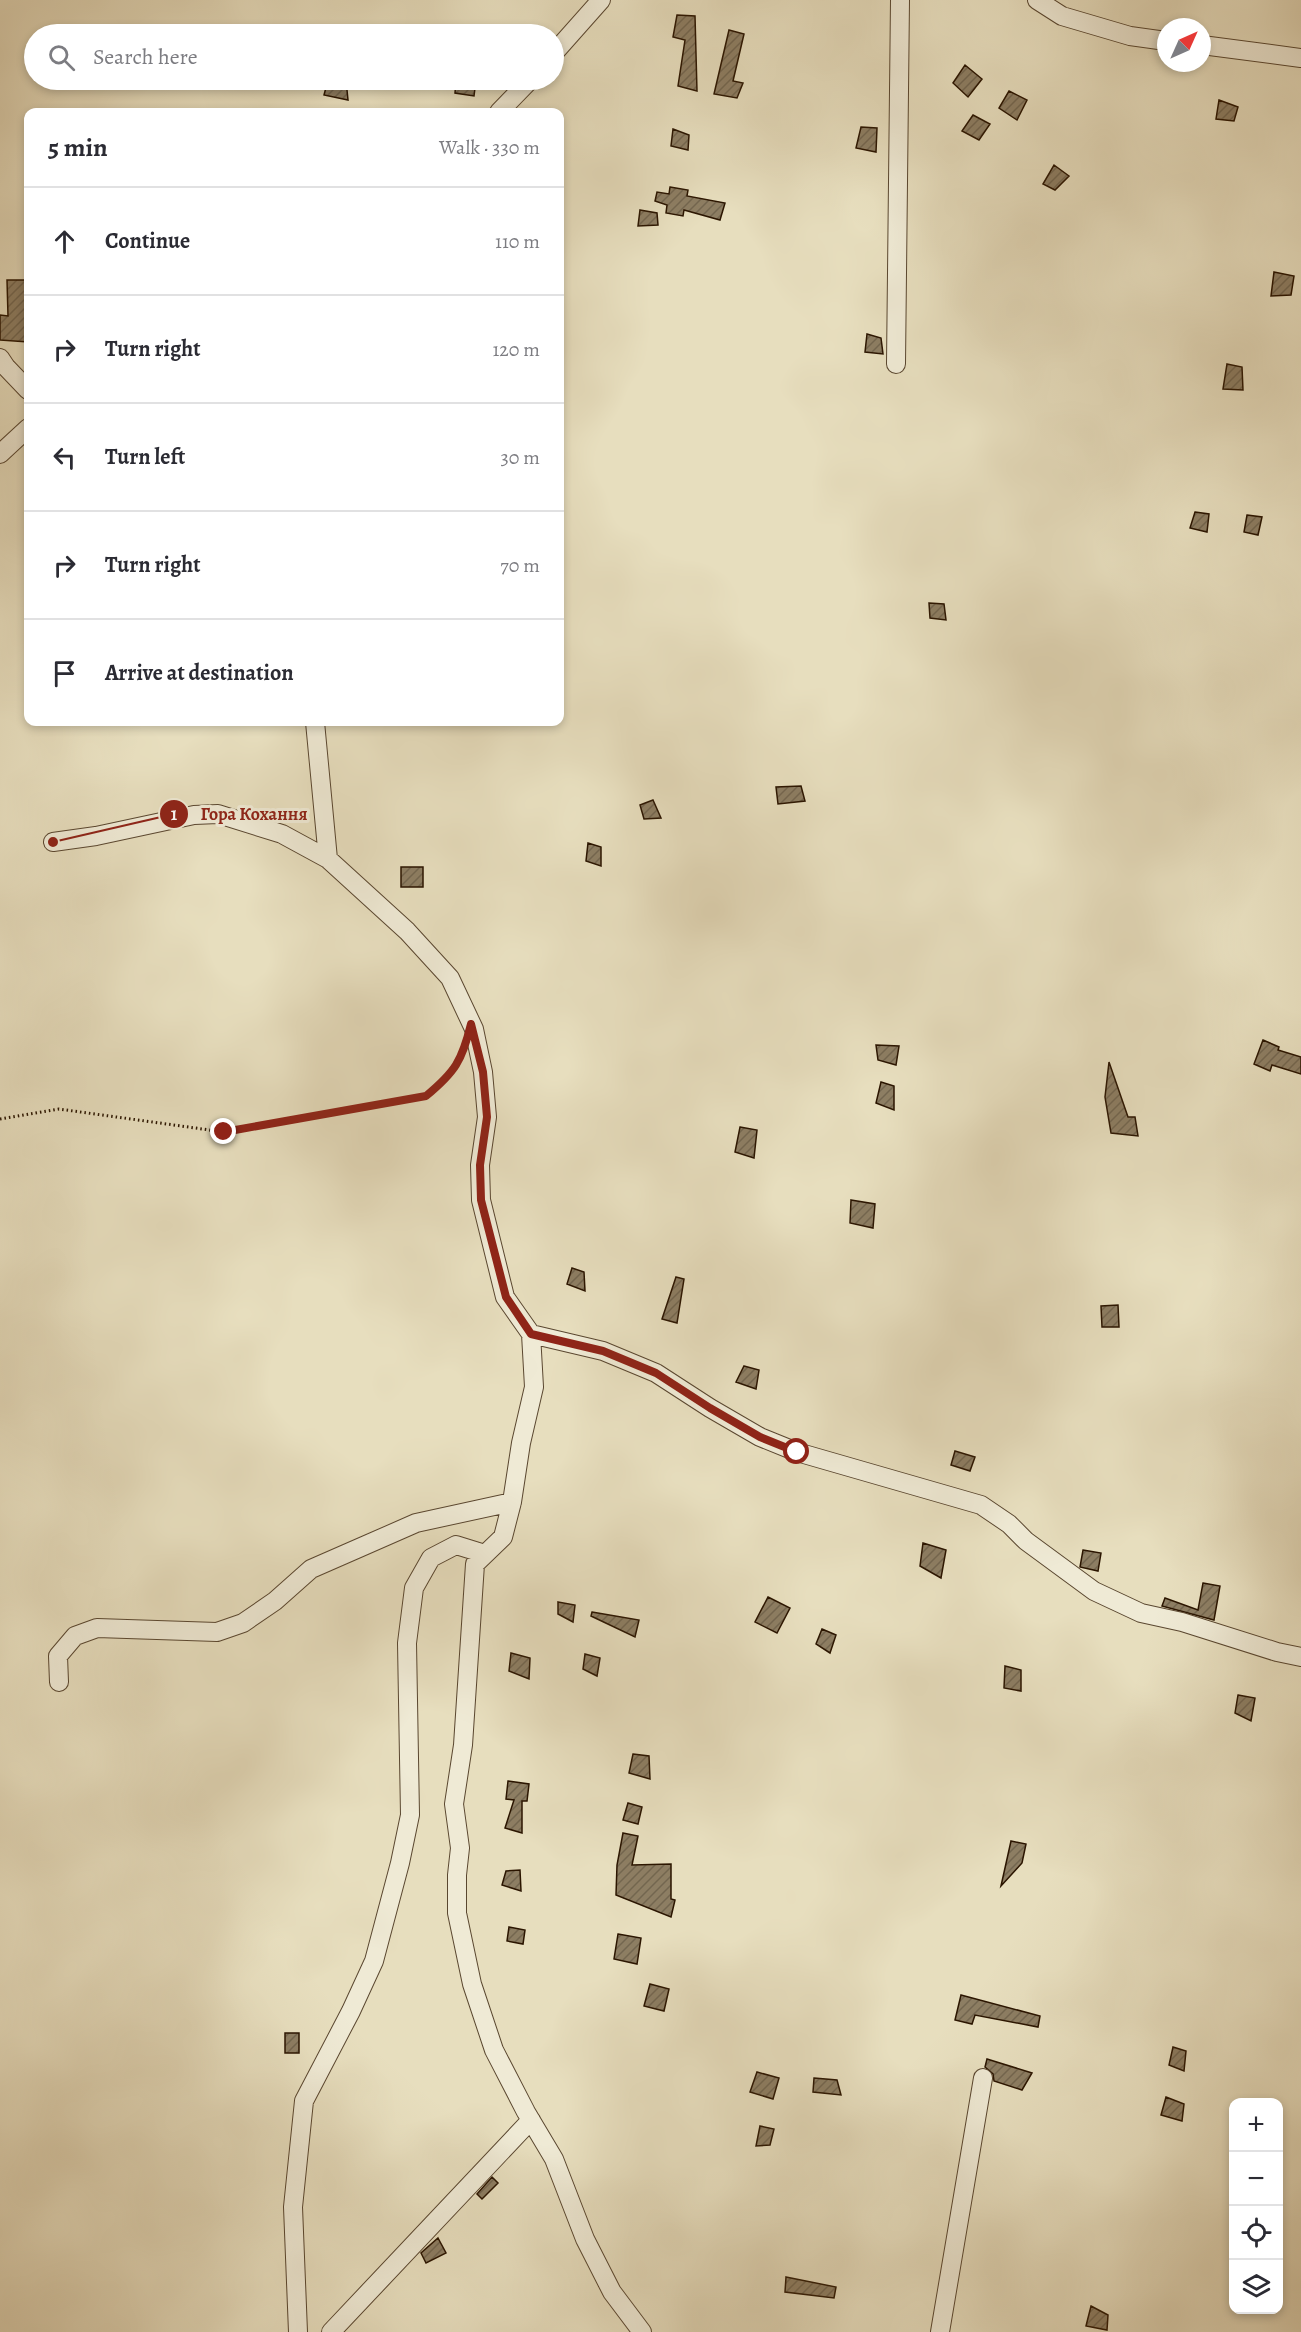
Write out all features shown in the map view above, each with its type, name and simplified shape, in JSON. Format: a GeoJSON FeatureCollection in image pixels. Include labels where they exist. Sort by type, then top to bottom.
{"type":"FeatureCollection","features":[{"type":"Feature","properties":{"kind":"street"},"geometry":{"type":"LineString","coordinates":[[564,42],[601,0]]}},
{"type":"Feature","properties":{"kind":"street"},"geometry":{"type":"LineString","coordinates":[[896,364],[900,0]]}},
{"type":"Feature","properties":{"kind":"street"},"geometry":{"type":"LineString","coordinates":[[1037,0],[1062,16],[1130,36],[1157,39]]}},
{"type":"Feature","properties":{"kind":"street"},"geometry":{"type":"LineString","coordinates":[[1211,46],[1301,58]]}},
{"type":"Feature","properties":{"kind":"street"},"geometry":{"type":"LineString","coordinates":[[503,108],[520,90]]}},
{"type":"Feature","properties":{"kind":"street"},"geometry":{"type":"LineString","coordinates":[[0,358],[24,386]]}},
{"type":"Feature","properties":{"kind":"street"},"geometry":{"type":"LineString","coordinates":[[0,454],[24,432]]}},
{"type":"Feature","properties":{"kind":"street"},"geometry":{"type":"LineString","coordinates":[[315,726],[328,859]]}},
{"type":"Feature","properties":{"kind":"street"},"geometry":{"type":"LineString","coordinates":[[53,842],[96,836],[194,815],[218,814],[282,834],[328,859],[406,931],[450,978],[471,1024],[483,1072],[487,1117],[480,1165],[481,1200],[506,1297],[531,1334],[534,1387],[521,1443],[512,1502],[503,1536],[475,1564],[463,1745],[454,1804],[460,1848],[457,1913],[472,1984],[494,2050],[531,2121],[554,2159],[590,2250],[612,2292],[642,2332]]}},
{"type":"Feature","properties":{"kind":"street"},"geometry":{"type":"LineString","coordinates":[[531,1334],[603,1351],[656,1373],[760,1437],[797,1452],[981,1505],[1009,1524],[1026,1541],[1094,1591],[1141,1613],[1182,1622],[1277,1652],[1301,1657]]}},
{"type":"Feature","properties":{"kind":"street"},"geometry":{"type":"LineString","coordinates":[[59,1682],[58,1656],[75,1636],[97,1628],[217,1632],[243,1623],[275,1601],[311,1569],[358,1548],[416,1523],[512,1502]]}},
{"type":"Feature","properties":{"kind":"street"},"geometry":{"type":"LineString","coordinates":[[298,2332],[293,2207],[304,2101],[351,2011],[374,1960],[400,1863],[410,1815],[407,1643],[414,1588],[431,1558],[456,1545],[485,1554]]}},
{"type":"Feature","properties":{"kind":"street"},"geometry":{"type":"LineString","coordinates":[[940,2332],[983,2078]]}},
{"type":"Feature","properties":{"kind":"street"},"geometry":{"type":"LineString","coordinates":[[331,2332],[531,2121]]}},
{"type":"Feature","properties":{"kind":"path"},"geometry":{"type":"LineString","coordinates":[[0,1119],[59,1109],[224,1132],[426,1096],[446,1080],[456,1068],[471,1024]]}},
{"type":"Feature","properties":{"kind":"building"},"geometry":{"type":"Polygon","coordinates":[[[677,15],[695,16],[697,91],[678,86],[685,40],[673,37],[677,15]]]}},
{"type":"Feature","properties":{"kind":"building"},"geometry":{"type":"Polygon","coordinates":[[[729,30],[744,34],[733,81],[743,83],[737,98],[714,94],[729,30]]]}},
{"type":"Feature","properties":{"kind":"building"},"geometry":{"type":"Polygon","coordinates":[[[965,65],[982,79],[968,97],[953,83],[965,65]]]}},
{"type":"Feature","properties":{"kind":"building"},"geometry":{"type":"Polygon","coordinates":[[[325,90],[347,90],[348,100],[324,95],[325,90]]]}},
{"type":"Feature","properties":{"kind":"building"},"geometry":{"type":"Polygon","coordinates":[[[455,90],[475,90],[474,96],[455,93],[455,90]]]}},
{"type":"Feature","properties":{"kind":"building"},"geometry":{"type":"Polygon","coordinates":[[[1009,91],[1027,100],[1017,120],[999,108],[1009,91]]]}},
{"type":"Feature","properties":{"kind":"building"},"geometry":{"type":"Polygon","coordinates":[[[1219,100],[1238,107],[1234,121],[1216,119],[1219,100]]]}},
{"type":"Feature","properties":{"kind":"building"},"geometry":{"type":"Polygon","coordinates":[[[973,115],[990,124],[979,140],[962,131],[973,115]]]}},
{"type":"Feature","properties":{"kind":"building"},"geometry":{"type":"Polygon","coordinates":[[[861,127],[877,128],[876,152],[856,148],[861,127]]]}},
{"type":"Feature","properties":{"kind":"building"},"geometry":{"type":"Polygon","coordinates":[[[673,129],[689,135],[688,150],[671,146],[673,129]]]}},
{"type":"Feature","properties":{"kind":"building"},"geometry":{"type":"Polygon","coordinates":[[[1054,165],[1069,176],[1055,190],[1043,184],[1054,165]]]}},
{"type":"Feature","properties":{"kind":"building"},"geometry":{"type":"Polygon","coordinates":[[[670,187],[688,190],[687,196],[725,203],[720,220],[684,210],[683,216],[666,213],[667,205],[655,201],[657,192],[669,194],[670,187]]]}},
{"type":"Feature","properties":{"kind":"building"},"geometry":{"type":"Polygon","coordinates":[[[640,210],[657,213],[658,225],[638,226],[640,210]]]}},
{"type":"Feature","properties":{"kind":"building"},"geometry":{"type":"Polygon","coordinates":[[[1274,272],[1294,276],[1291,295],[1271,296],[1274,272]]]}},
{"type":"Feature","properties":{"kind":"building"},"geometry":{"type":"Polygon","coordinates":[[[7,280],[24,280],[24,342],[0,340],[0,315],[8,316],[7,280]]]}},
{"type":"Feature","properties":{"kind":"building"},"geometry":{"type":"Polygon","coordinates":[[[867,334],[881,338],[883,354],[865,352],[867,334]]]}},
{"type":"Feature","properties":{"kind":"building"},"geometry":{"type":"Polygon","coordinates":[[[1227,364],[1242,367],[1243,390],[1223,389],[1227,364]]]}},
{"type":"Feature","properties":{"kind":"building"},"geometry":{"type":"Polygon","coordinates":[[[1195,512],[1209,514],[1207,532],[1190,528],[1195,512]]]}},
{"type":"Feature","properties":{"kind":"building"},"geometry":{"type":"Polygon","coordinates":[[[1247,515],[1262,517],[1258,535],[1244,532],[1247,515]]]}},
{"type":"Feature","properties":{"kind":"building"},"geometry":{"type":"Polygon","coordinates":[[[929,603],[944,604],[946,620],[930,618],[929,603]]]}},
{"type":"Feature","properties":{"kind":"building"},"geometry":{"type":"Polygon","coordinates":[[[801,786],[805,801],[778,804],[776,787],[801,786]]]}},
{"type":"Feature","properties":{"kind":"building"},"geometry":{"type":"Polygon","coordinates":[[[653,800],[661,818],[644,819],[640,805],[653,800]]]}},
{"type":"Feature","properties":{"kind":"building"},"geometry":{"type":"Polygon","coordinates":[[[588,843],[601,847],[601,866],[586,861],[588,843]]]}},
{"type":"Feature","properties":{"kind":"building"},"geometry":{"type":"Polygon","coordinates":[[[401,867],[423,867],[423,887],[401,887],[401,867]]]}},
{"type":"Feature","properties":{"kind":"building"},"geometry":{"type":"Polygon","coordinates":[[[1263,1040],[1279,1047],[1278,1050],[1301,1057],[1301,1074],[1272,1065],[1270,1071],[1254,1064],[1263,1040]]]}},
{"type":"Feature","properties":{"kind":"building"},"geometry":{"type":"Polygon","coordinates":[[[876,1045],[899,1046],[896,1065],[878,1060],[876,1045]]]}},
{"type":"Feature","properties":{"kind":"building"},"geometry":{"type":"Polygon","coordinates":[[[1109,1062],[1128,1117],[1135,1117],[1138,1136],[1111,1133],[1105,1097],[1109,1062]]]}},
{"type":"Feature","properties":{"kind":"building"},"geometry":{"type":"Polygon","coordinates":[[[881,1082],[894,1086],[894,1110],[876,1103],[881,1082]]]}},
{"type":"Feature","properties":{"kind":"building"},"geometry":{"type":"Polygon","coordinates":[[[740,1127],[757,1130],[754,1158],[735,1152],[740,1127]]]}},
{"type":"Feature","properties":{"kind":"building"},"geometry":{"type":"Polygon","coordinates":[[[851,1200],[875,1204],[873,1228],[850,1223],[851,1200]]]}},
{"type":"Feature","properties":{"kind":"building"},"geometry":{"type":"Polygon","coordinates":[[[572,1268],[584,1272],[585,1291],[567,1284],[572,1268]]]}},
{"type":"Feature","properties":{"kind":"building"},"geometry":{"type":"Polygon","coordinates":[[[676,1277],[684,1279],[677,1323],[662,1319],[676,1277]]]}},
{"type":"Feature","properties":{"kind":"building"},"geometry":{"type":"Polygon","coordinates":[[[1118,1305],[1119,1327],[1102,1327],[1101,1306],[1118,1305]]]}},
{"type":"Feature","properties":{"kind":"building"},"geometry":{"type":"Polygon","coordinates":[[[744,1366],[759,1370],[756,1389],[736,1382],[744,1366]]]}},
{"type":"Feature","properties":{"kind":"building"},"geometry":{"type":"Polygon","coordinates":[[[955,1451],[975,1457],[970,1471],[951,1465],[955,1451]]]}},
{"type":"Feature","properties":{"kind":"building"},"geometry":{"type":"Polygon","coordinates":[[[923,1543],[946,1550],[941,1578],[920,1566],[923,1543]]]}},
{"type":"Feature","properties":{"kind":"building"},"geometry":{"type":"Polygon","coordinates":[[[1083,1550],[1101,1553],[1098,1571],[1080,1567],[1083,1550]]]}},
{"type":"Feature","properties":{"kind":"building"},"geometry":{"type":"Polygon","coordinates":[[[1203,1583],[1220,1586],[1214,1620],[1162,1606],[1165,1598],[1198,1610],[1203,1583]]]}},
{"type":"Feature","properties":{"kind":"building"},"geometry":{"type":"Polygon","coordinates":[[[768,1597],[790,1608],[777,1633],[755,1622],[768,1597]]]}},
{"type":"Feature","properties":{"kind":"building"},"geometry":{"type":"Polygon","coordinates":[[[558,1602],[575,1605],[573,1622],[558,1614],[558,1602]]]}},
{"type":"Feature","properties":{"kind":"building"},"geometry":{"type":"Polygon","coordinates":[[[592,1612],[639,1620],[635,1637],[591,1616],[592,1612]]]}},
{"type":"Feature","properties":{"kind":"building"},"geometry":{"type":"Polygon","coordinates":[[[822,1629],[836,1635],[830,1653],[816,1644],[822,1629]]]}},
{"type":"Feature","properties":{"kind":"building"},"geometry":{"type":"Polygon","coordinates":[[[511,1653],[530,1658],[529,1679],[509,1671],[511,1653]]]}},
{"type":"Feature","properties":{"kind":"building"},"geometry":{"type":"Polygon","coordinates":[[[585,1654],[600,1658],[597,1676],[583,1669],[585,1654]]]}},
{"type":"Feature","properties":{"kind":"building"},"geometry":{"type":"Polygon","coordinates":[[[1005,1666],[1021,1670],[1021,1691],[1004,1688],[1005,1666]]]}},
{"type":"Feature","properties":{"kind":"building"},"geometry":{"type":"Polygon","coordinates":[[[1238,1695],[1255,1698],[1251,1721],[1235,1713],[1238,1695]]]}},
{"type":"Feature","properties":{"kind":"building"},"geometry":{"type":"Polygon","coordinates":[[[633,1754],[649,1756],[650,1779],[629,1773],[633,1754]]]}},
{"type":"Feature","properties":{"kind":"building"},"geometry":{"type":"Polygon","coordinates":[[[508,1781],[529,1784],[527,1801],[522,1801],[522,1833],[505,1828],[514,1800],[506,1799],[508,1781]]]}},
{"type":"Feature","properties":{"kind":"building"},"geometry":{"type":"Polygon","coordinates":[[[628,1803],[642,1807],[638,1824],[623,1820],[628,1803]]]}},
{"type":"Feature","properties":{"kind":"building"},"geometry":{"type":"Polygon","coordinates":[[[623,1833],[638,1836],[632,1865],[671,1864],[671,1899],[675,1900],[671,1917],[616,1895],[617,1865],[623,1833]]]}},
{"type":"Feature","properties":{"kind":"building"},"geometry":{"type":"Polygon","coordinates":[[[1011,1841],[1026,1844],[1022,1863],[1001,1886],[1011,1841]]]}},
{"type":"Feature","properties":{"kind":"building"},"geometry":{"type":"Polygon","coordinates":[[[520,1870],[521,1891],[502,1885],[506,1871],[520,1870]]]}},
{"type":"Feature","properties":{"kind":"building"},"geometry":{"type":"Polygon","coordinates":[[[509,1927],[525,1930],[523,1944],[507,1941],[509,1927]]]}},
{"type":"Feature","properties":{"kind":"building"},"geometry":{"type":"Polygon","coordinates":[[[618,1934],[641,1938],[637,1964],[614,1959],[618,1934]]]}},
{"type":"Feature","properties":{"kind":"building"},"geometry":{"type":"Polygon","coordinates":[[[650,1984],[669,1989],[664,2011],[644,2006],[650,1984]]]}},
{"type":"Feature","properties":{"kind":"building"},"geometry":{"type":"Polygon","coordinates":[[[961,1995],[1040,2016],[1038,2027],[975,2015],[972,2024],[955,2020],[961,1995]]]}},
{"type":"Feature","properties":{"kind":"building"},"geometry":{"type":"Polygon","coordinates":[[[285,2033],[299,2033],[299,2053],[285,2053],[285,2033]]]}},
{"type":"Feature","properties":{"kind":"building"},"geometry":{"type":"Polygon","coordinates":[[[1173,2047],[1186,2051],[1184,2071],[1169,2065],[1173,2047]]]}},
{"type":"Feature","properties":{"kind":"building"},"geometry":{"type":"Polygon","coordinates":[[[987,2059],[1032,2073],[1022,2090],[994,2081],[993,2074],[985,2067],[987,2059]]]}},
{"type":"Feature","properties":{"kind":"building"},"geometry":{"type":"Polygon","coordinates":[[[757,2072],[779,2078],[773,2099],[750,2092],[757,2072]]]}},
{"type":"Feature","properties":{"kind":"building"},"geometry":{"type":"Polygon","coordinates":[[[814,2078],[837,2080],[841,2095],[813,2092],[814,2078]]]}},
{"type":"Feature","properties":{"kind":"building"},"geometry":{"type":"Polygon","coordinates":[[[1166,2097],[1184,2104],[1182,2121],[1161,2115],[1166,2097]]]}},
{"type":"Feature","properties":{"kind":"building"},"geometry":{"type":"Polygon","coordinates":[[[760,2126],[774,2129],[770,2145],[756,2146],[760,2126]]]}},
{"type":"Feature","properties":{"kind":"building"},"geometry":{"type":"Polygon","coordinates":[[[492,2177],[498,2183],[482,2199],[477,2194],[492,2177]]]}},
{"type":"Feature","properties":{"kind":"building"},"geometry":{"type":"Polygon","coordinates":[[[438,2238],[446,2253],[426,2263],[421,2253],[438,2238]]]}},
{"type":"Feature","properties":{"kind":"building"},"geometry":{"type":"Polygon","coordinates":[[[786,2277],[836,2287],[834,2298],[785,2292],[786,2277]]]}},
{"type":"Feature","properties":{"kind":"building"},"geometry":{"type":"Polygon","coordinates":[[[1091,2306],[1108,2315],[1107,2330],[1086,2326],[1091,2306]]]}},
{"type":"Feature","properties":{"kind":"place","name":"Гора Кохання"},"geometry":{"type":"Point","coordinates":[53,842]}},
{"type":"Feature","properties":{"kind":"route"},"geometry":{"type":"LineString","coordinates":[[224,1132],[426,1096],[446,1080],[456,1068],[471,1024],[483,1072],[487,1117],[480,1165],[481,1200],[506,1297],[531,1334],[603,1351],[656,1373],[760,1437],[797,1452]]}}]}
